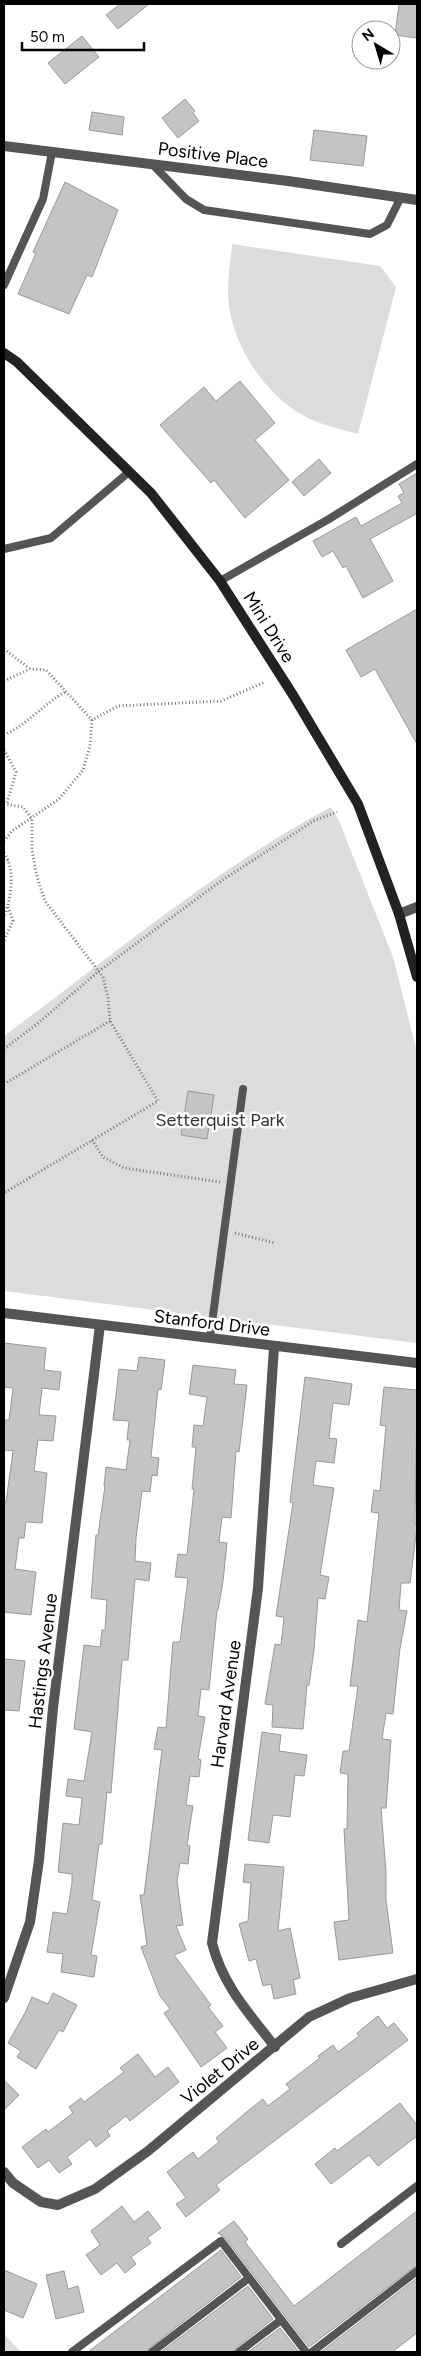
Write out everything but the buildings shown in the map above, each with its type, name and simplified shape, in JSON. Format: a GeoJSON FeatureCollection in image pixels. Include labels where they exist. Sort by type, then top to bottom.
{"type":"FeatureCollection","features":[{"type":"Feature","properties":{"kind":"street","name":"Positive Place"},"geometry":{"type":"LineString","coordinates":[[4,146],[417,200]]}},
{"type":"Feature","properties":{"kind":"street","name":"Mini Drive"},"geometry":{"type":"LineString","coordinates":[[4,353],[17,362],[150,493],[220,581],[293,696],[358,804],[398,914],[417,977]]}},
{"type":"Feature","properties":{"kind":"street"},"geometry":{"type":"LineString","coordinates":[[398,914],[417,907]]}},
{"type":"Feature","properties":{"kind":"street","name":"Stanford Drive"},"geometry":{"type":"LineString","coordinates":[[4,1313],[417,1363]]}},
{"type":"Feature","properties":{"kind":"street","name":"Hastings Avenue"},"geometry":{"type":"LineString","coordinates":[[4,1998],[30,1922],[39,1860],[53,1708],[100,1325]]}},
{"type":"Feature","properties":{"kind":"street","name":"Harvard Avenue"},"geometry":{"type":"LineString","coordinates":[[274,1346],[258,1588],[212,1943],[218,1966],[229,1986],[275,2047]]}},
{"type":"Feature","properties":{"kind":"street","name":"Violet Drive"},"geometry":{"type":"LineString","coordinates":[[4,2172],[13,2183],[41,2202],[51,2204],[58,2205],[95,2189],[148,2151],[320,2011],[350,1998],[417,1979]]}},
{"type":"Feature","properties":{"kind":"lane"},"geometry":{"type":"LineString","coordinates":[[4,286],[43,199],[52,152]]}},
{"type":"Feature","properties":{"kind":"lane"},"geometry":{"type":"LineString","coordinates":[[153,165],[186,199],[204,210],[370,234],[387,225],[401,197]]}},
{"type":"Feature","properties":{"kind":"lane"},"geometry":{"type":"LineString","coordinates":[[220,581],[328,519],[417,464]]}},
{"type":"Feature","properties":{"kind":"lane"},"geometry":{"type":"LineString","coordinates":[[4,549],[51,538],[130,472]]}},
{"type":"Feature","properties":{"kind":"lane"},"geometry":{"type":"LineString","coordinates":[[210,1338],[243,1089]]}},
{"type":"Feature","properties":{"kind":"lane"},"geometry":{"type":"LineString","coordinates":[[341,2244],[417,2186]]}},
{"type":"Feature","properties":{"kind":"lane"},"geometry":{"type":"LineString","coordinates":[[72,2352],[221,2241],[306,2352]]}},
{"type":"Feature","properties":{"kind":"lane"},"geometry":{"type":"LineString","coordinates":[[312,2352],[417,2271]]}},
{"type":"Feature","properties":{"kind":"lane"},"geometry":{"type":"LineString","coordinates":[[152,2352],[250,2278]]}},
{"type":"Feature","properties":{"kind":"lane"},"geometry":{"type":"LineString","coordinates":[[239,2352],[281,2320]]}},
{"type":"Feature","properties":{"kind":"path"},"geometry":{"type":"LineString","coordinates":[[4,649],[30,668]]}},
{"type":"Feature","properties":{"kind":"path"},"geometry":{"type":"LineString","coordinates":[[4,681],[30,668],[40,668],[50,672],[92,720],[90,746],[83,770],[59,799],[12,831],[4,841]]}},
{"type":"Feature","properties":{"kind":"path"},"geometry":{"type":"LineString","coordinates":[[92,720],[118,706],[221,701],[266,682]]}},
{"type":"Feature","properties":{"kind":"path"},"geometry":{"type":"LineString","coordinates":[[4,735],[17,730],[51,699],[66,691]]}},
{"type":"Feature","properties":{"kind":"path"},"geometry":{"type":"LineString","coordinates":[[4,750],[16,772],[5,803],[23,807],[32,819],[32,850],[37,877],[46,901],[99,971],[108,998],[110,1021],[158,1101],[4,1193]]}},
{"type":"Feature","properties":{"kind":"path"},"geometry":{"type":"LineString","coordinates":[[4,1049],[37,1024],[99,971],[221,881],[315,820],[337,812]]}},
{"type":"Feature","properties":{"kind":"path"},"geometry":{"type":"LineString","coordinates":[[4,853],[8,860],[10,895],[4,918]]}},
{"type":"Feature","properties":{"kind":"path"},"geometry":{"type":"LineString","coordinates":[[4,862],[8,860]]}},
{"type":"Feature","properties":{"kind":"path"},"geometry":{"type":"LineString","coordinates":[[4,897],[10,895]]}},
{"type":"Feature","properties":{"kind":"path"},"geometry":{"type":"LineString","coordinates":[[4,940],[13,921],[8,906]]}},
{"type":"Feature","properties":{"kind":"path"},"geometry":{"type":"LineString","coordinates":[[4,1084],[110,1021]]}},
{"type":"Feature","properties":{"kind":"path"},"geometry":{"type":"LineString","coordinates":[[92,1140],[103,1156],[124,1168],[230,1183]]}},
{"type":"Feature","properties":{"kind":"path"},"geometry":{"type":"LineString","coordinates":[[224,1230],[275,1243]]}},
{"type":"Feature","properties":{"kind":"green space"},"geometry":{"type":"Polygon","coordinates":[[[232,244],[380,266],[396,287],[358,434],[325,425],[301,415],[268,387],[247,358],[233,324],[229,307],[228,284],[232,244]]]}},
{"type":"Feature","properties":{"kind":"green space","name":"Setterquist Park"},"geometry":{"type":"Polygon","coordinates":[[[331,807],[339,821],[393,957],[417,1052],[417,1343],[4,1291],[4,1036],[123,945],[205,886],[288,831],[331,807]]]}},
{"type":"Feature","properties":{"kind":"green space"},"geometry":{"type":"Polygon","coordinates":[[[4,2334],[21,2352],[4,2352],[4,2334]]]}}]}
